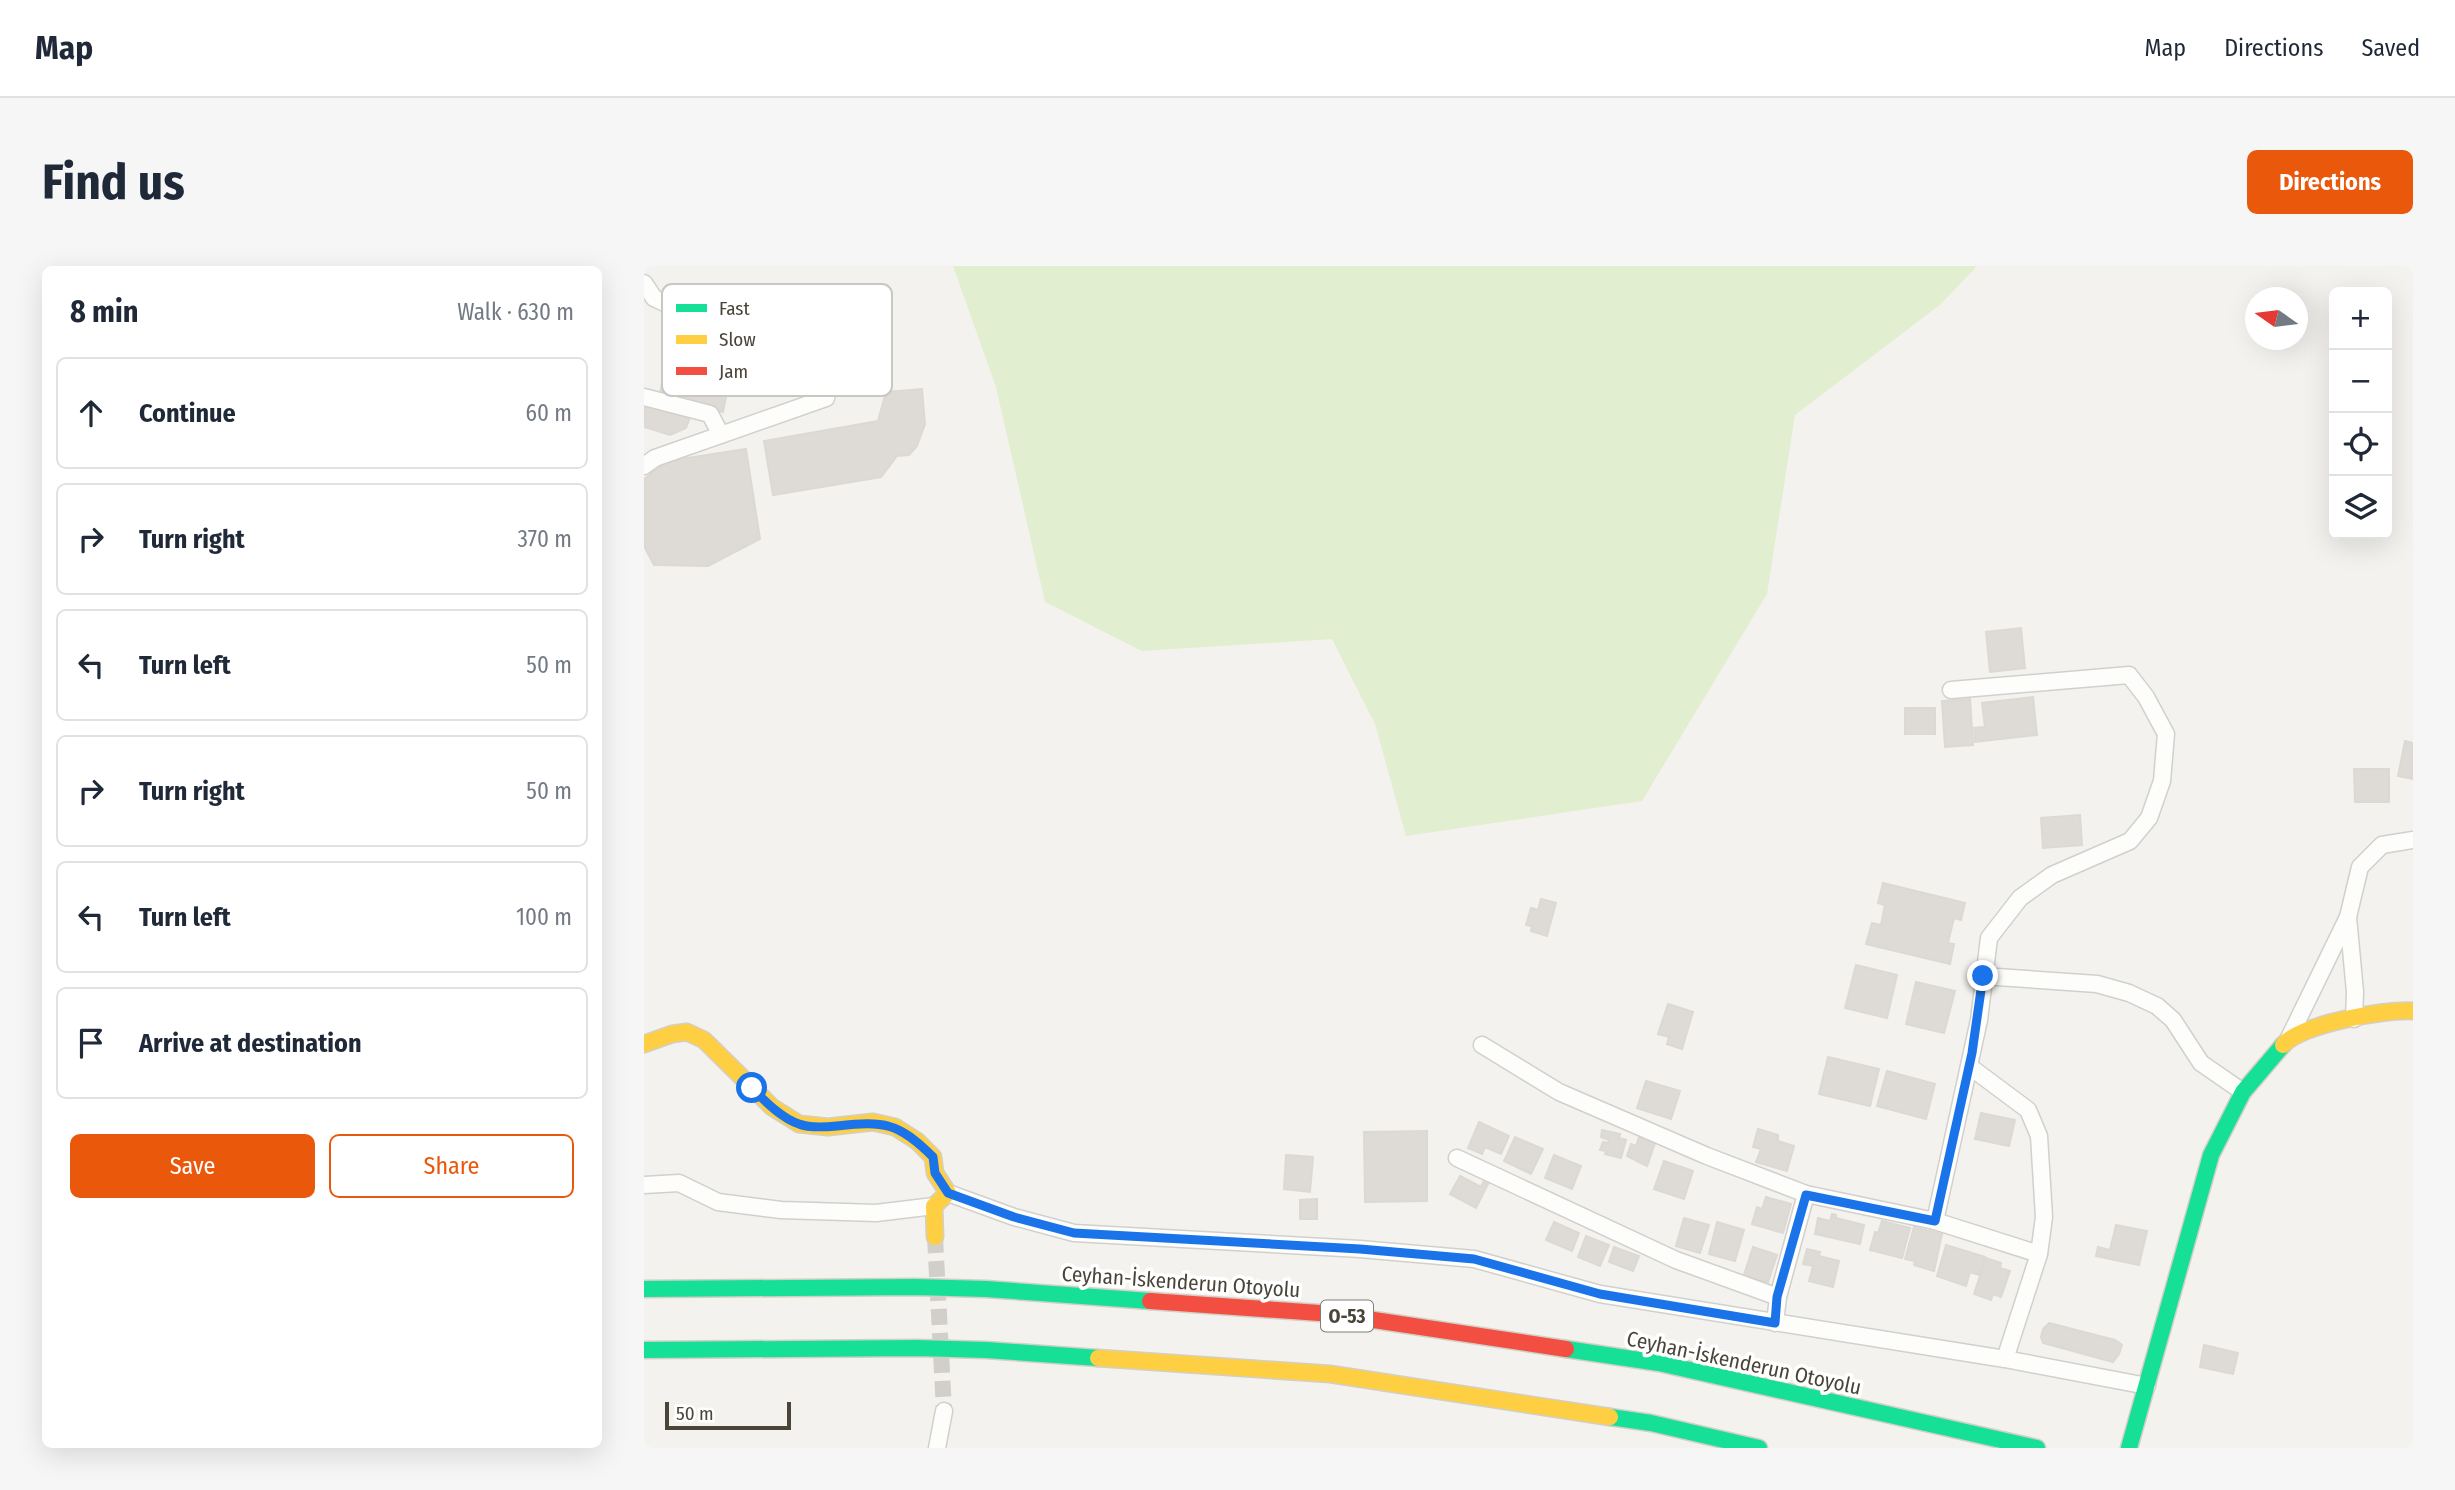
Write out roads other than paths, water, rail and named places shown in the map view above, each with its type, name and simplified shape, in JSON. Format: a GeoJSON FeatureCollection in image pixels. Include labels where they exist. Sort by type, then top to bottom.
{"type":"FeatureCollection","features":[{"type":"Feature","properties":{"kind":"main road"},"geometry":{"type":"LineString","coordinates":[[2129,1448],[2211,1155],[2243,1093],[2289,1038],[2331,1021],[2399,1010],[2413,1011]]}},
{"type":"Feature","properties":{"kind":"main road"},"geometry":{"type":"LineString","coordinates":[[644,1044],[672,1034],[687,1032],[704,1040],[772,1107],[799,1124],[828,1127],[873,1122],[895,1127],[917,1141],[933,1157],[935,1173],[948,1193],[934,1206],[935,1237]]}},
{"type":"Feature","properties":{"kind":"main road","name":"Ceyhan-İskenderun Otoyolu"},"geometry":{"type":"LineString","coordinates":[[644,1289],[986,1289],[1334,1314],[1659,1363],[2037,1448]]}},
{"type":"Feature","properties":{"kind":"main road"},"geometry":{"type":"LineString","coordinates":[[644,1350],[986,1350],[1330,1374],[1651,1423],[1759,1448]]}},
{"type":"Feature","properties":{"kind":"street"},"geometry":{"type":"LineString","coordinates":[[644,283],[654,298],[662,302]]}},
{"type":"Feature","properties":{"kind":"street"},"geometry":{"type":"LineString","coordinates":[[644,466],[655,458],[826,396]]}},
{"type":"Feature","properties":{"kind":"street"},"geometry":{"type":"LineString","coordinates":[[644,397],[710,414],[721,435]]}},
{"type":"Feature","properties":{"kind":"street"},"geometry":{"type":"LineString","coordinates":[[1935,1221],[1979,1020],[1989,938],[2020,898],[2052,875],[2130,841],[2149,818],[2162,781],[2166,734],[2146,697],[2129,675],[1951,690]]}},
{"type":"Feature","properties":{"kind":"street"},"geometry":{"type":"LineString","coordinates":[[2289,1038],[2348,917],[2360,867],[2382,845],[2413,840]]}},
{"type":"Feature","properties":{"kind":"street"},"geometry":{"type":"LineString","coordinates":[[2348,917],[2355,992],[2354,1019]]}},
{"type":"Feature","properties":{"kind":"street"},"geometry":{"type":"LineString","coordinates":[[1983,976],[2097,984],[2147,1001],[2173,1020],[2202,1063],[2243,1093]]}},
{"type":"Feature","properties":{"kind":"street"},"geometry":{"type":"LineString","coordinates":[[1482,1045],[1559,1092],[1707,1156],[1806,1195],[1935,1221],[2039,1254]]}},
{"type":"Feature","properties":{"kind":"street"},"geometry":{"type":"LineString","coordinates":[[1969,1066],[2028,1110],[2039,1136],[2045,1217],[2039,1254],[2005,1359]]}},
{"type":"Feature","properties":{"kind":"street"},"geometry":{"type":"LineString","coordinates":[[1457,1158],[1676,1260],[1777,1297]]}},
{"type":"Feature","properties":{"kind":"street"},"geometry":{"type":"LineString","coordinates":[[644,1185],[679,1183],[719,1202],[781,1210],[876,1213],[934,1206]]}},
{"type":"Feature","properties":{"kind":"street"},"geometry":{"type":"LineString","coordinates":[[948,1193],[1014,1217],[1074,1233],[1360,1249],[1474,1259],[1600,1294],[2005,1359],[2147,1386]]}},
{"type":"Feature","properties":{"kind":"street"},"geometry":{"type":"LineString","coordinates":[[1775,1323],[1777,1297],[1806,1195]]}},
{"type":"Feature","properties":{"kind":"street"},"geometry":{"type":"LineString","coordinates":[[937,1448],[944,1411]]}},
{"type":"Feature","properties":{"kind":"tunnel"},"geometry":{"type":"LineString","coordinates":[[935,1237],[944,1411]]}}]}
